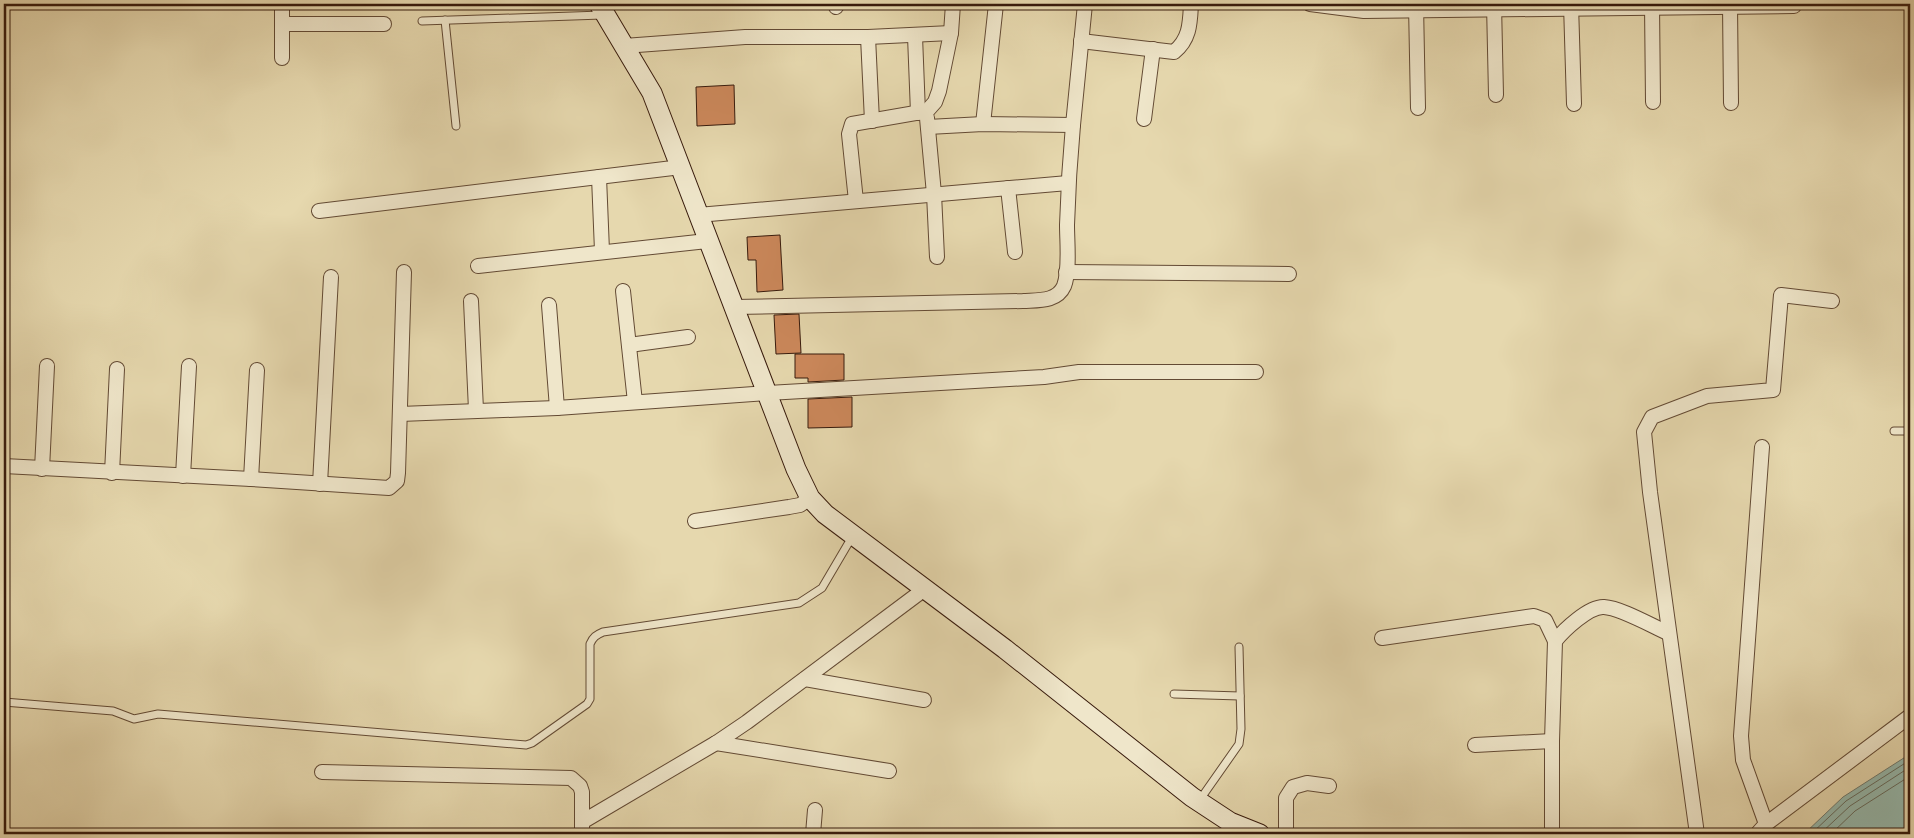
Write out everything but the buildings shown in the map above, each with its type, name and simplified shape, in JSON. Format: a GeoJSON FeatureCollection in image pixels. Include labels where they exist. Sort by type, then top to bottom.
{"type":"FeatureCollection","features":[{"type":"Feature","properties":{"kind":"main road"},"geometry":{"type":"LineString","coordinates":[[602,9],[652,93],[796,469],[810,498],[825,514],[853,536],[926,588],[1199,801],[1230,822],[1260,834]]}},
{"type":"Feature","properties":{"kind":"street"},"geometry":{"type":"LineString","coordinates":[[282,4],[282,58]]}},
{"type":"Feature","properties":{"kind":"street"},"geometry":{"type":"LineString","coordinates":[[856,201],[849,134],[852,124],[922,112],[935,102],[951,33],[953,4]]}},
{"type":"Feature","properties":{"kind":"street"},"geometry":{"type":"LineString","coordinates":[[982,124],[996,4]]}},
{"type":"Feature","properties":{"kind":"street"},"geometry":{"type":"LineString","coordinates":[[734,307],[1046,300],[1055,296],[1064,287],[1066,272],[1068,183],[1085,4]]}},
{"type":"Feature","properties":{"kind":"street"},"geometry":{"type":"LineString","coordinates":[[1081,41],[1174,52],[1183,44],[1188,31],[1191,4]]}},
{"type":"Feature","properties":{"kind":"street"},"geometry":{"type":"LineString","coordinates":[[1310,4],[1365,7],[1794,6]]}},
{"type":"Feature","properties":{"kind":"street"},"geometry":{"type":"LineString","coordinates":[[1730,5],[1731,103]]}},
{"type":"Feature","properties":{"kind":"street"},"geometry":{"type":"LineString","coordinates":[[1652,6],[1653,102]]}},
{"type":"Feature","properties":{"kind":"street"},"geometry":{"type":"LineString","coordinates":[[1416,7],[1418,108]]}},
{"type":"Feature","properties":{"kind":"street"},"geometry":{"type":"LineString","coordinates":[[1494,7],[1496,95]]}},
{"type":"Feature","properties":{"kind":"street"},"geometry":{"type":"LineString","coordinates":[[1571,7],[1574,104]]}},
{"type":"Feature","properties":{"kind":"street"},"geometry":{"type":"LineString","coordinates":[[282,24],[384,24]]}},
{"type":"Feature","properties":{"kind":"street"},"geometry":{"type":"LineString","coordinates":[[624,46],[745,37],[868,37],[951,33]]}},
{"type":"Feature","properties":{"kind":"street"},"geometry":{"type":"LineString","coordinates":[[915,36],[922,112],[928,127],[937,257]]}},
{"type":"Feature","properties":{"kind":"street"},"geometry":{"type":"LineString","coordinates":[[868,37],[872,120]]}},
{"type":"Feature","properties":{"kind":"street"},"geometry":{"type":"LineString","coordinates":[[1144,119],[1153,49]]}},
{"type":"Feature","properties":{"kind":"street"},"geometry":{"type":"LineString","coordinates":[[928,127],[982,124],[1073,125]]}},
{"type":"Feature","properties":{"kind":"street"},"geometry":{"type":"LineString","coordinates":[[319,211],[681,167]]}},
{"type":"Feature","properties":{"kind":"street"},"geometry":{"type":"LineString","coordinates":[[599,177],[602,251]]}},
{"type":"Feature","properties":{"kind":"street"},"geometry":{"type":"LineString","coordinates":[[698,215],[1068,183]]}},
{"type":"Feature","properties":{"kind":"street"},"geometry":{"type":"LineString","coordinates":[[1008,188],[1015,252]]}},
{"type":"Feature","properties":{"kind":"street"},"geometry":{"type":"LineString","coordinates":[[478,266],[602,251],[708,241]]}},
{"type":"Feature","properties":{"kind":"street"},"geometry":{"type":"LineString","coordinates":[[4,466],[382,488],[393,485],[398,473],[404,272]]}},
{"type":"Feature","properties":{"kind":"street"},"geometry":{"type":"LineString","coordinates":[[1066,272],[1289,274]]}},
{"type":"Feature","properties":{"kind":"street"},"geometry":{"type":"LineString","coordinates":[[320,484],[331,277]]}},
{"type":"Feature","properties":{"kind":"street"},"geometry":{"type":"LineString","coordinates":[[622,291],[635,402]]}},
{"type":"Feature","properties":{"kind":"street"},"geometry":{"type":"LineString","coordinates":[[1697,834],[1678,685],[1668,633],[1644,432],[1652,417],[1707,396],[1773,390],[1781,295],[1832,301]]}},
{"type":"Feature","properties":{"kind":"street"},"geometry":{"type":"LineString","coordinates":[[471,301],[476,410]]}},
{"type":"Feature","properties":{"kind":"street"},"geometry":{"type":"LineString","coordinates":[[549,305],[557,408]]}},
{"type":"Feature","properties":{"kind":"street"},"geometry":{"type":"LineString","coordinates":[[629,345],[688,337]]}},
{"type":"Feature","properties":{"kind":"street"},"geometry":{"type":"LineString","coordinates":[[42,469],[47,366]]}},
{"type":"Feature","properties":{"kind":"street"},"geometry":{"type":"LineString","coordinates":[[183,476],[188,366]]}},
{"type":"Feature","properties":{"kind":"street"},"geometry":{"type":"LineString","coordinates":[[112,473],[117,369]]}},
{"type":"Feature","properties":{"kind":"street"},"geometry":{"type":"LineString","coordinates":[[251,479],[257,370]]}},
{"type":"Feature","properties":{"kind":"street"},"geometry":{"type":"LineString","coordinates":[[400,414],[557,408],[768,393],[1044,377],[1079,372],[1256,372]]}},
{"type":"Feature","properties":{"kind":"street"},"geometry":{"type":"LineString","coordinates":[[1762,447],[1741,736],[1743,760],[1762,829],[1910,716]]}},
{"type":"Feature","properties":{"kind":"street"},"geometry":{"type":"LineString","coordinates":[[694,521],[789,508],[800,505],[810,498]]}},
{"type":"Feature","properties":{"kind":"street"},"geometry":{"type":"LineString","coordinates":[[582,828],[716,743],[926,588]]}},
{"type":"Feature","properties":{"kind":"street"},"geometry":{"type":"LineString","coordinates":[[1555,641],[1585,613],[1602,606],[1668,633]]}},
{"type":"Feature","properties":{"kind":"street"},"geometry":{"type":"LineString","coordinates":[[1382,638],[1534,616],[1545,620],[1555,641],[1552,834]]}},
{"type":"Feature","properties":{"kind":"street"},"geometry":{"type":"LineString","coordinates":[[805,678],[924,700]]}},
{"type":"Feature","properties":{"kind":"street"},"geometry":{"type":"LineString","coordinates":[[1475,745],[1552,741]]}},
{"type":"Feature","properties":{"kind":"street"},"geometry":{"type":"LineString","coordinates":[[716,743],[889,771]]}},
{"type":"Feature","properties":{"kind":"street"},"geometry":{"type":"LineString","coordinates":[[322,772],[572,778],[580,786],[582,792],[582,828]]}},
{"type":"Feature","properties":{"kind":"street"},"geometry":{"type":"LineString","coordinates":[[1286,834],[1286,798],[1293,787],[1307,783],[1329,786]]}},
{"type":"Feature","properties":{"kind":"street"},"geometry":{"type":"LineString","coordinates":[[812,834],[815,810]]}},
{"type":"Feature","properties":{"kind":"lane"},"geometry":{"type":"LineString","coordinates":[[422,20],[602,9]]}},
{"type":"Feature","properties":{"kind":"lane"},"geometry":{"type":"LineString","coordinates":[[445,20],[456,126]]}},
{"type":"Feature","properties":{"kind":"lane"},"geometry":{"type":"LineString","coordinates":[[1894,431],[1910,431]]}},
{"type":"Feature","properties":{"kind":"lane"},"geometry":{"type":"LineString","coordinates":[[4,702],[114,711],[134,719],[158,714],[526,745],[532,743],[587,704],[590,699],[590,644],[596,634],[799,603],[822,588],[853,536]]}},
{"type":"Feature","properties":{"kind":"lane"},"geometry":{"type":"LineString","coordinates":[[1199,801],[1239,744],[1241,729],[1239,647]]}},
{"type":"Feature","properties":{"kind":"lane"},"geometry":{"type":"LineString","coordinates":[[1174,694],[1240,696]]}},
{"type":"Feature","properties":{"kind":"water"},"geometry":{"type":"Polygon","coordinates":[[[1910,754],[1910,834],[1804,834],[1843,797],[1910,754]]]}}]}
